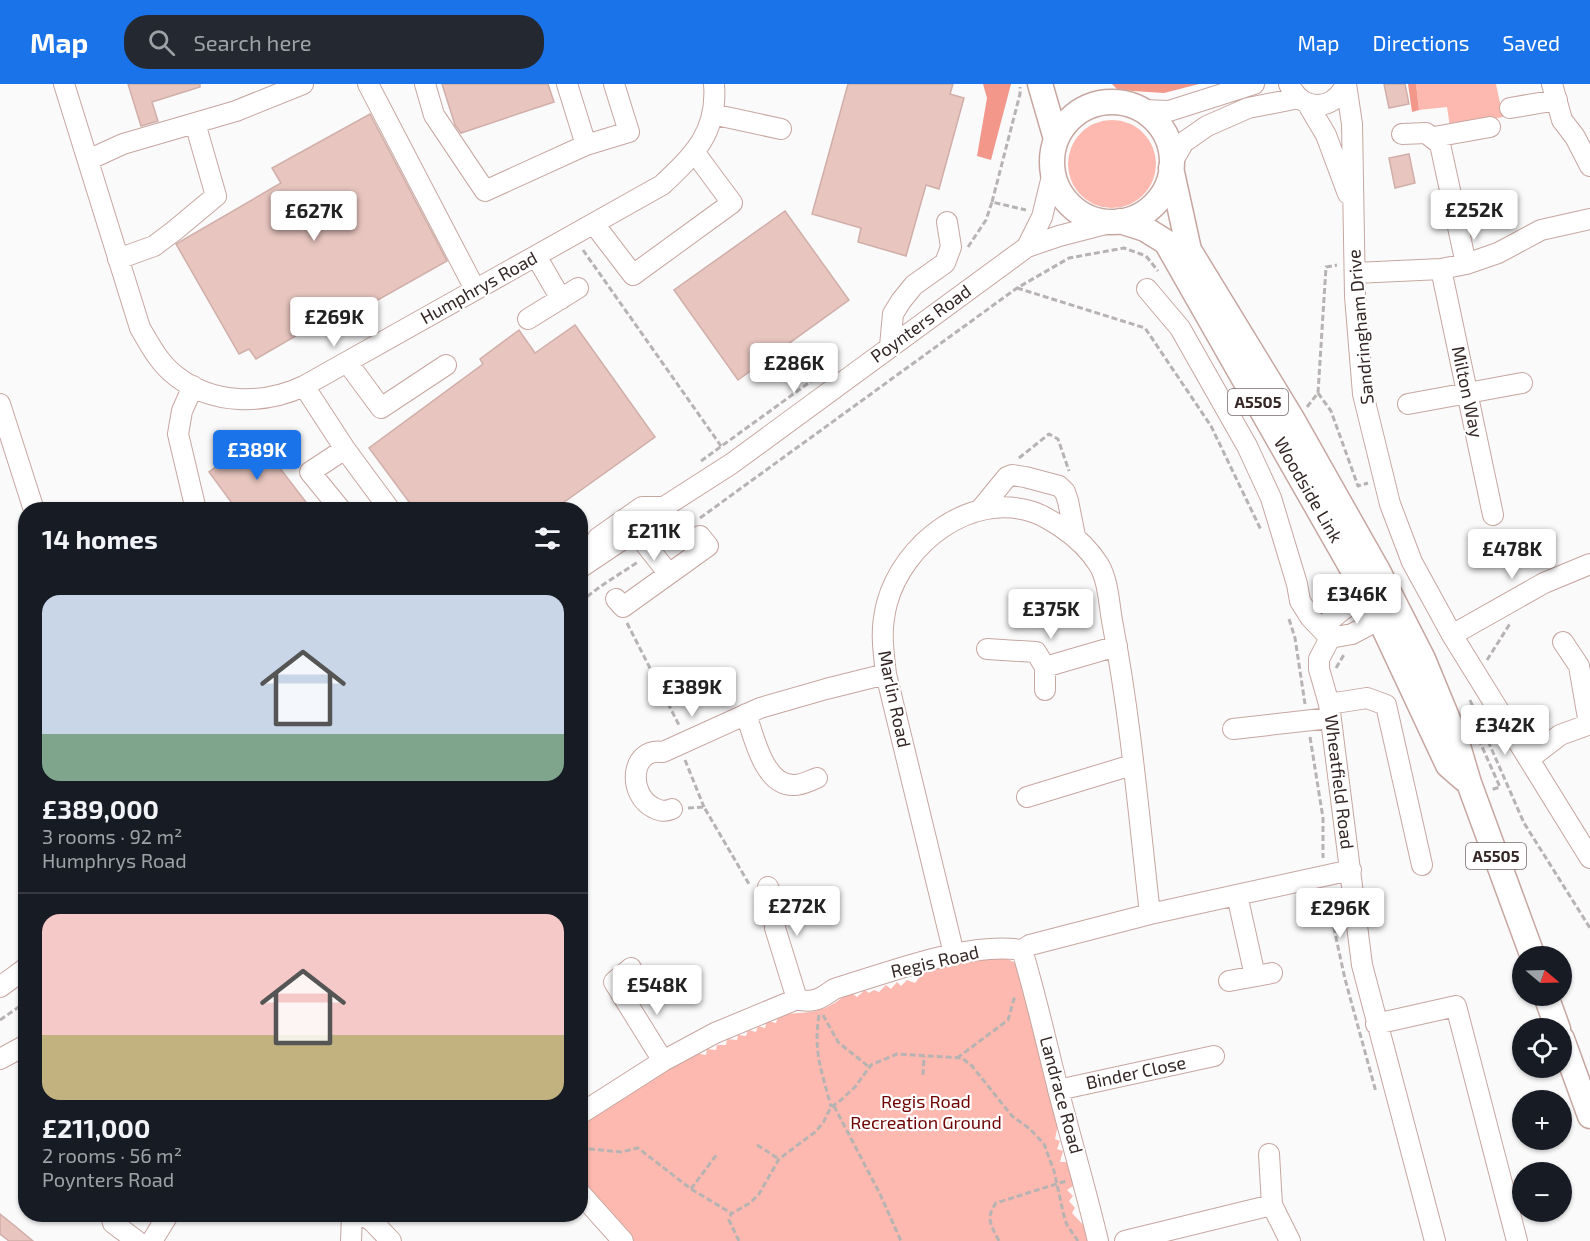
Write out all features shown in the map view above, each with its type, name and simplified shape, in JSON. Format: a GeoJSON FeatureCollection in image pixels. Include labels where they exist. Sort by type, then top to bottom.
{"type":"FeatureCollection","features":[{"type":"Feature","properties":{"kind":"main road"},"geometry":{"type":"LineString","coordinates":[[1091,84],[1101,93],[1143,110],[1155,120],[1170,148],[1171,166],[1168,183],[1160,197],[1149,209],[1136,217],[1117,222],[1096,220],[1067,203],[1058,189],[1053,172],[1053,150],[1064,125],[1075,114],[1089,106],[1103,102],[1119,102]]}},
{"type":"Feature","properties":{"kind":"main road"},"geometry":{"type":"LineString","coordinates":[[1030,89],[1056,139]]}},
{"type":"Feature","properties":{"kind":"main road","name":"Woodside Link"},"geometry":{"type":"LineString","coordinates":[[1171,166],[1189,250],[1291,417],[1378,571],[1382,602]]}},
{"type":"Feature","properties":{"kind":"main road","name":"Woodside Link"},"geometry":{"type":"LineString","coordinates":[[1117,222],[1145,230],[1166,242],[1382,602],[1448,765],[1469,783],[1529,946]]}},
{"type":"Feature","properties":{"kind":"main road"},"geometry":{"type":"LineString","coordinates":[[1572,1066],[1590,1116]]}},
{"type":"Feature","properties":{"kind":"street","name":"Humphrys Road"},"geometry":{"type":"LineString","coordinates":[[64,84],[140,328],[153,352],[177,377],[193,386],[236,400],[252,400],[286,394],[304,386],[662,185],[695,153],[705,135],[712,114],[714,84]]}},
{"type":"Feature","properties":{"kind":"street"},"geometry":{"type":"LineString","coordinates":[[88,160],[123,144],[236,111],[303,84]]}},
{"type":"Feature","properties":{"kind":"street"},"geometry":{"type":"LineString","coordinates":[[368,84],[475,289]]}},
{"type":"Feature","properties":{"kind":"street"},"geometry":{"type":"LineString","coordinates":[[425,84],[434,114],[485,191],[586,145],[629,132],[614,84]]}},
{"type":"Feature","properties":{"kind":"street"},"geometry":{"type":"LineString","coordinates":[[567,84],[586,145]]}},
{"type":"Feature","properties":{"kind":"street"},"geometry":{"type":"LineString","coordinates":[[1143,110],[1169,111],[1254,84]]}},
{"type":"Feature","properties":{"kind":"street"},"geometry":{"type":"LineString","coordinates":[[1171,166],[1184,142],[1207,126],[1248,108],[1299,95],[1317,105],[1327,104],[1335,99],[1346,84]]}},
{"type":"Feature","properties":{"kind":"street","name":"Sandringham Drive"},"geometry":{"type":"LineString","coordinates":[[1346,84],[1352,124],[1353,208],[1347,269],[1355,296],[1363,394],[1390,504],[1412,562],[1452,634],[1590,858]]}},
{"type":"Feature","properties":{"kind":"street"},"geometry":{"type":"LineString","coordinates":[[1510,108],[1554,92],[1562,120],[1582,134],[1590,166]]}},
{"type":"Feature","properties":{"kind":"street","name":"Sandringham Drive"},"geometry":{"type":"LineString","coordinates":[[1299,95],[1326,135],[1353,208]]}},
{"type":"Feature","properties":{"kind":"street"},"geometry":{"type":"LineString","coordinates":[[712,114],[781,129]]}},
{"type":"Feature","properties":{"kind":"street"},"geometry":{"type":"LineString","coordinates":[[118,259],[154,246],[216,196],[195,123]]}},
{"type":"Feature","properties":{"kind":"street"},"geometry":{"type":"LineString","coordinates":[[1434,137],[1490,127]]}},
{"type":"Feature","properties":{"kind":"street"},"geometry":{"type":"LineString","coordinates":[[1402,134],[1426,133],[1440,144],[1466,264]]}},
{"type":"Feature","properties":{"kind":"street"},"geometry":{"type":"LineString","coordinates":[[594,224],[633,275],[732,203],[695,153]]}},
{"type":"Feature","properties":{"kind":"street","name":"Poynters Road"},"geometry":{"type":"LineString","coordinates":[[1027,247],[1042,217],[1053,172]]}},
{"type":"Feature","properties":{"kind":"street"},"geometry":{"type":"LineString","coordinates":[[1347,269],[1441,269],[1466,264],[1498,253],[1541,230],[1590,219]]}},
{"type":"Feature","properties":{"kind":"street"},"geometry":{"type":"LineString","coordinates":[[890,346],[893,314],[901,301],[914,285],[945,263],[951,247],[947,222]]}},
{"type":"Feature","properties":{"kind":"street","name":"Poynters Road"},"geometry":{"type":"LineString","coordinates":[[588,563],[635,531],[664,507],[731,464],[1027,247],[1059,236],[1117,222]]}},
{"type":"Feature","properties":{"kind":"street"},"geometry":{"type":"LineString","coordinates":[[528,319],[569,294],[536,256]]}},
{"type":"Feature","properties":{"kind":"street","name":"Milton Way"},"geometry":{"type":"LineString","coordinates":[[1441,269],[1493,515]]}},
{"type":"Feature","properties":{"kind":"street"},"geometry":{"type":"LineString","coordinates":[[1147,289],[1180,328],[1247,446],[1271,498],[1297,584],[1300,602],[1310,617],[1330,638],[1352,634],[1367,626],[1382,602]]}},
{"type":"Feature","properties":{"kind":"street"},"geometry":{"type":"LineString","coordinates":[[347,362],[381,408],[446,365]]}},
{"type":"Feature","properties":{"kind":"street"},"geometry":{"type":"LineString","coordinates":[[1408,404],[1522,383]]}},
{"type":"Feature","properties":{"kind":"street"},"geometry":{"type":"LineString","coordinates":[[193,386],[182,411],[178,434],[194,502]]}},
{"type":"Feature","properties":{"kind":"street"},"geometry":{"type":"LineString","coordinates":[[304,386],[345,449],[384,502]]}},
{"type":"Feature","properties":{"kind":"street"},"geometry":{"type":"LineString","coordinates":[[0,404],[31,502]]}},
{"type":"Feature","properties":{"kind":"street"},"geometry":{"type":"LineString","coordinates":[[334,502],[310,472],[345,449]]}},
{"type":"Feature","properties":{"kind":"street"},"geometry":{"type":"LineString","coordinates":[[980,510],[1007,477],[1012,475],[1059,486],[1065,492],[1075,536]]}},
{"type":"Feature","properties":{"kind":"street"},"geometry":{"type":"LineString","coordinates":[[588,556],[598,537],[642,507],[664,507]]}},
{"type":"Feature","properties":{"kind":"street","name":"Marlin Road"},"geometry":{"type":"LineString","coordinates":[[954,954],[886,674],[881,633],[887,601],[902,569],[921,543],[952,520],[980,510],[1006,507],[1033,512],[1075,536],[1101,569],[1117,646],[1150,914]]}},
{"type":"Feature","properties":{"kind":"street"},"geometry":{"type":"LineString","coordinates":[[635,531],[669,574]]}},
{"type":"Feature","properties":{"kind":"street"},"geometry":{"type":"LineString","coordinates":[[620,603],[669,574],[708,546],[700,536]]}},
{"type":"Feature","properties":{"kind":"street"},"geometry":{"type":"LineString","coordinates":[[1452,634],[1544,583],[1590,564]]}},
{"type":"Feature","properties":{"kind":"street","name":"Wheatfield Road"},"geometry":{"type":"LineString","coordinates":[[1330,638],[1319,659],[1319,669],[1330,711],[1362,965],[1436,1241]]}},
{"type":"Feature","properties":{"kind":"street"},"geometry":{"type":"LineString","coordinates":[[1529,759],[1560,735],[1589,724],[1585,665],[1563,642]]}},
{"type":"Feature","properties":{"kind":"street"},"geometry":{"type":"LineString","coordinates":[[1045,667],[1117,646]]}},
{"type":"Feature","properties":{"kind":"street"},"geometry":{"type":"LineString","coordinates":[[987,649],[1036,651],[1045,667],[1045,690]]}},
{"type":"Feature","properties":{"kind":"street"},"geometry":{"type":"LineString","coordinates":[[672,809],[663,812],[643,801],[636,786],[636,778],[637,770],[644,757],[654,751],[663,752],[746,714],[826,688],[886,674]]}},
{"type":"Feature","properties":{"kind":"street"},"geometry":{"type":"LineString","coordinates":[[1233,729],[1307,721],[1367,698],[1386,705],[1422,865]]}},
{"type":"Feature","properties":{"kind":"street"},"geometry":{"type":"LineString","coordinates":[[746,714],[766,768],[774,779],[792,785],[817,778]]}},
{"type":"Feature","properties":{"kind":"street"},"geometry":{"type":"LineString","coordinates":[[1027,797],[1132,765]]}},
{"type":"Feature","properties":{"kind":"street","name":"Regis Road"},"geometry":{"type":"LineString","coordinates":[[588,1109],[663,1061],[715,1033],[797,999],[816,1000],[834,989],[954,954],[1007,948],[1022,950],[1034,944],[1150,914],[1351,870]]}},
{"type":"Feature","properties":{"kind":"street"},"geometry":{"type":"LineString","coordinates":[[768,887],[776,907],[775,928],[797,999]]}},
{"type":"Feature","properties":{"kind":"street"},"geometry":{"type":"LineString","coordinates":[[1229,981],[1263,974],[1236,895]]}},
{"type":"Feature","properties":{"kind":"street","name":"Landrace Road"},"geometry":{"type":"LineString","coordinates":[[1022,950],[1036,996],[1098,1241]]}},
{"type":"Feature","properties":{"kind":"street"},"geometry":{"type":"LineString","coordinates":[[631,968],[614,982],[663,1061]]}},
{"type":"Feature","properties":{"kind":"street"},"geometry":{"type":"LineString","coordinates":[[0,987],[18,974]]}},
{"type":"Feature","properties":{"kind":"street"},"geometry":{"type":"LineString","coordinates":[[1376,1024],[1456,1006],[1517,1241]]}},
{"type":"Feature","properties":{"kind":"street"},"geometry":{"type":"LineString","coordinates":[[0,1059],[18,1049]]}},
{"type":"Feature","properties":{"kind":"street","name":"Binder Close"},"geometry":{"type":"LineString","coordinates":[[1058,1090],[1214,1056]]}},
{"type":"Feature","properties":{"kind":"street"},"geometry":{"type":"LineString","coordinates":[[1269,1154],[1272,1204],[1290,1241]]}},
{"type":"Feature","properties":{"kind":"street"},"geometry":{"type":"LineString","coordinates":[[588,1202],[623,1241]]}},
{"type":"Feature","properties":{"kind":"street"},"geometry":{"type":"LineString","coordinates":[[1125,1241],[1272,1204]]}},
{"type":"Feature","properties":{"kind":"street"},"geometry":{"type":"LineString","coordinates":[[113,1222],[137,1241]]}},
{"type":"Feature","properties":{"kind":"street"},"geometry":{"type":"LineString","coordinates":[[152,1241],[164,1222]]}},
{"type":"Feature","properties":{"kind":"street"},"geometry":{"type":"LineString","coordinates":[[351,1241],[352,1222]]}},
{"type":"Feature","properties":{"kind":"street"},"geometry":{"type":"LineString","coordinates":[[373,1222],[391,1241]]}},
{"type":"Feature","properties":{"kind":"path"},"geometry":{"type":"LineString","coordinates":[[967,248],[986,220],[1030,89]]}},
{"type":"Feature","properties":{"kind":"path"},"geometry":{"type":"LineString","coordinates":[[992,202],[1026,211]]}},
{"type":"Feature","properties":{"kind":"path"},"geometry":{"type":"LineString","coordinates":[[573,236],[721,448],[840,361]]}},
{"type":"Feature","properties":{"kind":"path"},"geometry":{"type":"LineString","coordinates":[[1302,410],[1318,393],[1326,267],[1347,269]]}},
{"type":"Feature","properties":{"kind":"path"},"geometry":{"type":"LineString","coordinates":[[588,596],[653,553],[1017,288],[1145,328],[1211,426],[1261,531]]}},
{"type":"Feature","properties":{"kind":"path"},"geometry":{"type":"LineString","coordinates":[[1318,393],[1331,411],[1358,486],[1369,482]]}},
{"type":"Feature","properties":{"kind":"path"},"geometry":{"type":"LineString","coordinates":[[620,603],[683,743],[704,807],[749,884],[768,887]]}},
{"type":"Feature","properties":{"kind":"path"},"geometry":{"type":"LineString","coordinates":[[1289,617],[1295,639],[1323,818],[1323,865]]}},
{"type":"Feature","properties":{"kind":"path"},"geometry":{"type":"LineString","coordinates":[[1484,666],[1509,623],[1518,618]]}},
{"type":"Feature","properties":{"kind":"path"},"geometry":{"type":"LineString","coordinates":[[1335,670],[1341,658],[1349,650]]}},
{"type":"Feature","properties":{"kind":"path"},"geometry":{"type":"LineString","coordinates":[[1478,716],[1524,823],[1590,928]]}},
{"type":"Feature","properties":{"kind":"path"},"geometry":{"type":"LineString","coordinates":[[672,809],[704,807]]}},
{"type":"Feature","properties":{"kind":"path"},"geometry":{"type":"LineString","coordinates":[[956,1058],[1008,1020],[1014,999],[1019,994]]}},
{"type":"Feature","properties":{"kind":"path"},"geometry":{"type":"LineString","coordinates":[[0,1020],[18,1008]]}},
{"type":"Feature","properties":{"kind":"path"},"geometry":{"type":"LineString","coordinates":[[869,1067],[838,1042],[820,1011],[816,1046],[818,1062],[832,1106],[880,1194],[901,1241]]}},
{"type":"Feature","properties":{"kind":"path"},"geometry":{"type":"LineString","coordinates":[[739,1241],[729,1220],[731,1214],[750,1203],[759,1194],[779,1159],[815,1132],[832,1106],[855,1087],[869,1067],[897,1054],[962,1058],[972,1066],[1012,1116],[1038,1137],[1047,1150],[1067,1225],[1078,1241]]}},
{"type":"Feature","properties":{"kind":"path"},"geometry":{"type":"LineString","coordinates":[[923,1075],[924,1056]]}},
{"type":"Feature","properties":{"kind":"path"},"geometry":{"type":"LineString","coordinates":[[757,1145],[779,1159]]}},
{"type":"Feature","properties":{"kind":"path"},"geometry":{"type":"LineString","coordinates":[[588,1149],[621,1152],[638,1148],[691,1189],[731,1214]]}},
{"type":"Feature","properties":{"kind":"path"},"geometry":{"type":"LineString","coordinates":[[691,1189],[717,1154]]}},
{"type":"Feature","properties":{"kind":"path"},"geometry":{"type":"LineString","coordinates":[[999,1241],[990,1222],[991,1211],[996,1203],[1083,1176]]}},
{"type":"Feature","properties":{"kind":"green space"},"geometry":{"type":"Polygon","coordinates":[[[1416,84],[1496,84],[1503,117],[1450,127],[1447,107],[1419,110],[1416,84]]]}},
{"type":"Feature","properties":{"kind":"green space"},"geometry":{"type":"Polygon","coordinates":[[[1112,120],[1129,124],[1143,133],[1152,147],[1156,164],[1152,181],[1143,195],[1129,204],[1112,208],[1095,204],[1081,195],[1072,181],[1068,164],[1072,147],[1081,133],[1095,124],[1112,120]]]}},
{"type":"Feature","properties":{"kind":"green space","name":"Regis Road Recreation Ground"},"geometry":{"type":"Polygon","coordinates":[[[1003,957],[1020,965],[1058,1125],[1055,1139],[1060,1141],[1057,1149],[1063,1151],[1060,1162],[1070,1162],[1076,1184],[1067,1190],[1073,1196],[1069,1201],[1075,1208],[1072,1213],[1087,1229],[1090,1241],[630,1241],[588,1192],[588,1115],[694,1053],[706,1055],[707,1049],[716,1050],[717,1045],[726,1045],[727,1039],[737,1040],[738,1035],[746,1036],[748,1030],[756,1032],[758,1026],[765,1028],[767,1021],[776,1023],[779,1014],[825,1008],[859,987],[853,994],[857,997],[865,990],[869,993],[874,990],[879,992],[886,985],[891,989],[897,982],[901,986],[907,980],[915,983],[925,970],[945,962],[1003,957]]]}},
{"type":"Feature","properties":{"kind":"shaded area"},"geometry":{"type":"Polygon","coordinates":[[[983,84],[1011,84],[991,160],[977,156],[987,98],[983,84]]]}},
{"type":"Feature","properties":{"kind":"shaded area"},"geometry":{"type":"Polygon","coordinates":[[[1112,84],[1199,84],[1164,93],[1118,90],[1112,84]]]}},
{"type":"Feature","properties":{"kind":"shaded area"},"geometry":{"type":"Polygon","coordinates":[[[1408,84],[1416,84],[1419,110],[1412,112],[1408,84]]]}},
{"type":"Feature","properties":{"kind":"building"},"geometry":{"type":"Polygon","coordinates":[[[128,84],[200,84],[200,87],[152,102],[158,121],[141,126],[128,84]]]}},
{"type":"Feature","properties":{"kind":"building"},"geometry":{"type":"Polygon","coordinates":[[[442,84],[548,84],[554,102],[461,133],[455,125],[442,84]]]}},
{"type":"Feature","properties":{"kind":"building"},"geometry":{"type":"Polygon","coordinates":[[[848,84],[953,84],[950,94],[964,98],[939,189],[926,185],[906,256],[858,242],[861,228],[812,214],[848,84]]]}},
{"type":"Feature","properties":{"kind":"building"},"geometry":{"type":"Polygon","coordinates":[[[1384,84],[1405,84],[1409,104],[1389,108],[1384,84]]]}},
{"type":"Feature","properties":{"kind":"building"},"geometry":{"type":"Polygon","coordinates":[[[370,114],[447,261],[353,314],[349,305],[256,359],[249,349],[239,354],[176,244],[281,183],[272,168],[370,114]]]}},
{"type":"Feature","properties":{"kind":"building"},"geometry":{"type":"Polygon","coordinates":[[[1409,154],[1415,183],[1395,188],[1389,158],[1409,154]]]}},
{"type":"Feature","properties":{"kind":"building"},"geometry":{"type":"Polygon","coordinates":[[[785,211],[849,300],[738,380],[674,290],[785,211]]]}},
{"type":"Feature","properties":{"kind":"building"},"geometry":{"type":"Polygon","coordinates":[[[575,325],[655,437],[564,502],[409,502],[369,448],[483,364],[480,359],[519,330],[535,353],[575,325]]]}},
{"type":"Feature","properties":{"kind":"building"},"geometry":{"type":"Polygon","coordinates":[[[256,437],[306,502],[231,502],[209,472],[256,437]]]}},
{"type":"Feature","properties":{"kind":"building"},"geometry":{"type":"Polygon","coordinates":[[[0,1214],[33,1241],[9,1241],[0,1234],[0,1214]]]}}]}
